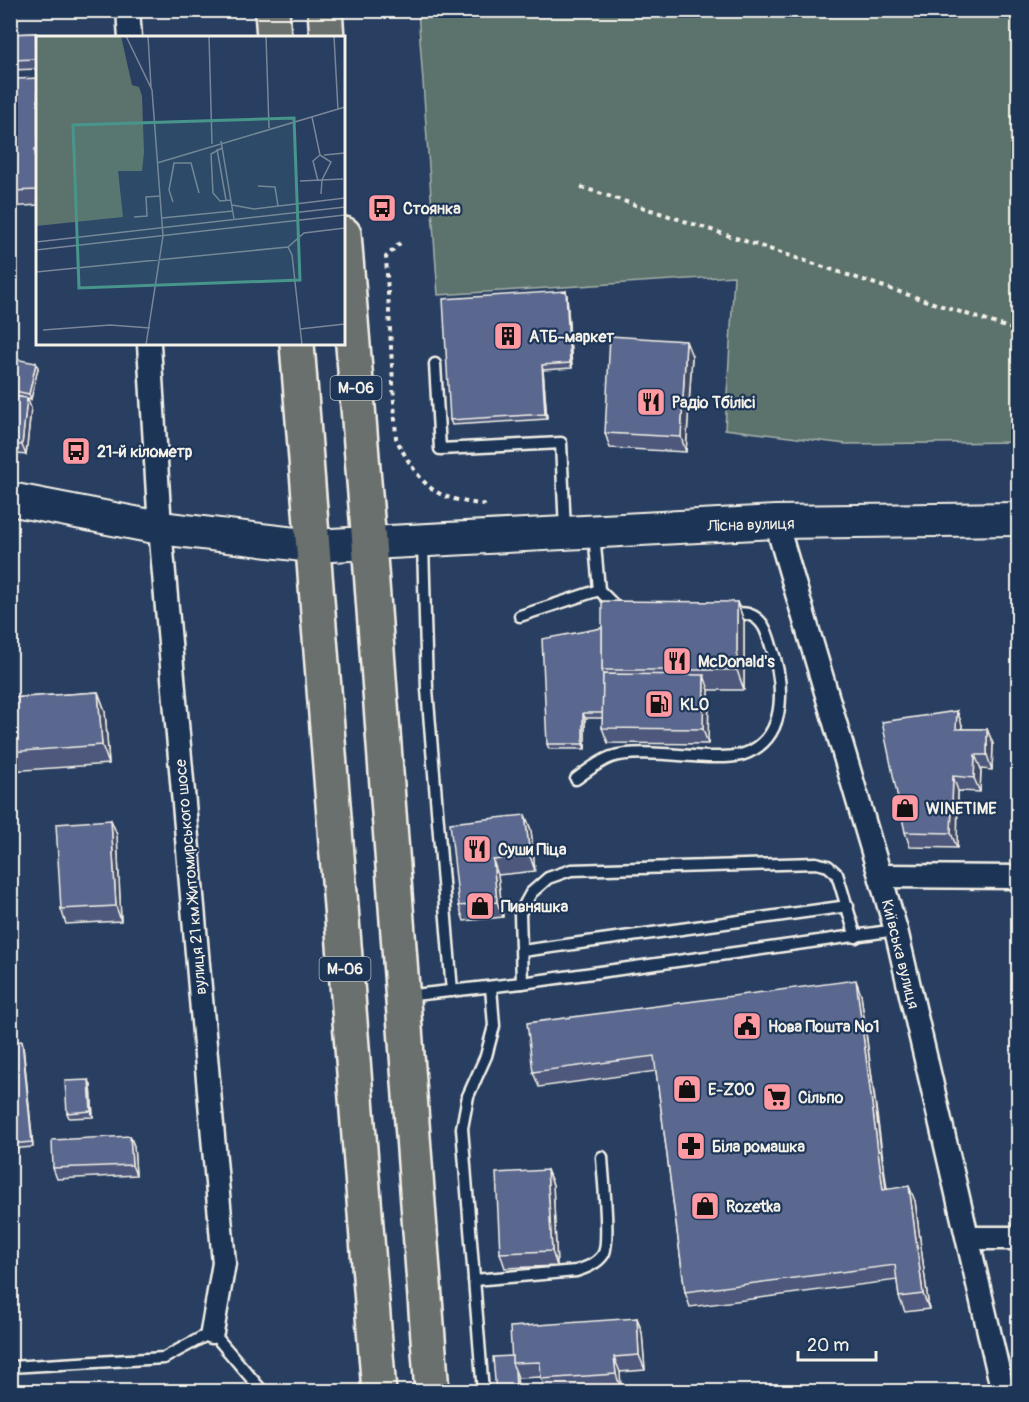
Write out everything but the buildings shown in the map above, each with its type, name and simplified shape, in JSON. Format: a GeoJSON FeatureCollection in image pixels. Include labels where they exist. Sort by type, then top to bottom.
{"type":"FeatureCollection","features":[{"type":"Feature","properties":{"kind":"highway"},"geometry":{"type":"LineString","coordinates":[[272,10],[274,36]]}},
{"type":"Feature","properties":{"kind":"highway"},"geometry":{"type":"LineString","coordinates":[[325,10],[327,36]]}},
{"type":"Feature","properties":{"kind":"highway","name":"М-06"},"geometry":{"type":"LineString","coordinates":[[345,246],[432,1392]]}},
{"type":"Feature","properties":{"kind":"highway","name":"М-06"},"geometry":{"type":"LineString","coordinates":[[297,345],[379,1392]]}},
{"type":"Feature","properties":{"kind":"main road","name":"Лісна вулиця"},"geometry":{"type":"LineString","coordinates":[[10,499],[160,528],[312,546],[776,522],[1018,519]]}},
{"type":"Feature","properties":{"kind":"street"},"geometry":{"type":"LineString","coordinates":[[128,10],[130,36]]}},
{"type":"Feature","properties":{"kind":"street","name":"вулиця 21 км Житомирського шосе"},"geometry":{"type":"LineString","coordinates":[[149,345],[160,528],[224,1263],[212,1332]]}},
{"type":"Feature","properties":{"kind":"street","name":"Київська вулиця"},"geometry":{"type":"LineString","coordinates":[[776,522],[882,876],[1004,1392]]}},
{"type":"Feature","properties":{"kind":"street"},"geometry":{"type":"LineString","coordinates":[[882,876],[1018,877]]}},
{"type":"Feature","properties":{"kind":"street"},"geometry":{"type":"LineString","coordinates":[[969,1238],[1018,1238]]}},
{"type":"Feature","properties":{"kind":"lane"},"geometry":{"type":"LineString","coordinates":[[435,364],[440,449],[561,443],[580,532],[599,590],[615,606],[631,612]]}},
{"type":"Feature","properties":{"kind":"lane"},"geometry":{"type":"LineString","coordinates":[[423,540],[427,689],[452,991]]}},
{"type":"Feature","properties":{"kind":"lane"},"geometry":{"type":"LineString","coordinates":[[520,616],[599,590]]}},
{"type":"Feature","properties":{"kind":"lane"},"geometry":{"type":"LineString","coordinates":[[576,779],[596,764],[614,756],[631,754],[724,757],[748,753],[765,741],[775,722],[782,694],[773,649],[767,632],[757,618],[744,613],[721,613]]}},
{"type":"Feature","properties":{"kind":"lane"},"geometry":{"type":"LineString","coordinates":[[522,983],[520,913],[531,893],[548,878],[571,870],[816,863],[828,866],[837,874],[856,937]]}},
{"type":"Feature","properties":{"kind":"lane"},"geometry":{"type":"LineString","coordinates":[[522,951],[848,906]]}},
{"type":"Feature","properties":{"kind":"lane"},"geometry":{"type":"LineString","coordinates":[[402,996],[522,983],[896,930]]}},
{"type":"Feature","properties":{"kind":"lane"},"geometry":{"type":"LineString","coordinates":[[483,1392],[462,1128],[468,1096],[486,1056],[494,1026],[491,987]]}},
{"type":"Feature","properties":{"kind":"lane"},"geometry":{"type":"LineString","coordinates":[[474,1280],[576,1271],[592,1265],[604,1254],[606,1234],[602,1157]]}},
{"type":"Feature","properties":{"kind":"lane"},"geometry":{"type":"LineString","coordinates":[[10,1367],[164,1358],[212,1332],[262,1392]]}},
{"type":"Feature","properties":{"kind":"path"},"geometry":{"type":"LineString","coordinates":[[581,187],[1018,331]]}},
{"type":"Feature","properties":{"kind":"path"},"geometry":{"type":"LineString","coordinates":[[400,243],[386,257],[396,438],[407,462],[434,490],[458,500],[484,505],[483,538]]}},
{"type":"Feature","properties":{"kind":"green space"},"geometry":{"type":"Polygon","coordinates":[[[418,11],[1018,11],[1018,442],[846,444],[725,429],[734,276],[438,295],[418,11]]]}},
{"type":"Feature","properties":{"kind":"place","name":"Стоянка"},"geometry":{"type":"Point","coordinates":[382,208]}},
{"type":"Feature","properties":{"kind":"place","name":"АТБ-маркет"},"geometry":{"type":"Point","coordinates":[508,336]}},
{"type":"Feature","properties":{"kind":"place","name":"Радіо Тбілісі"},"geometry":{"type":"Point","coordinates":[651,402]}},
{"type":"Feature","properties":{"kind":"place","name":"21-й кілометр"},"geometry":{"type":"Point","coordinates":[76,451]}},
{"type":"Feature","properties":{"kind":"place","name":"McDonald's"},"geometry":{"type":"Point","coordinates":[677,661]}},
{"type":"Feature","properties":{"kind":"place","name":"KLO"},"geometry":{"type":"Point","coordinates":[659,704]}},
{"type":"Feature","properties":{"kind":"place","name":"WINETIME"},"geometry":{"type":"Point","coordinates":[905,808]}},
{"type":"Feature","properties":{"kind":"place","name":"Суши Піца"},"geometry":{"type":"Point","coordinates":[477,849]}},
{"type":"Feature","properties":{"kind":"place","name":"Пивняшка"},"geometry":{"type":"Point","coordinates":[480,906]}},
{"type":"Feature","properties":{"kind":"place","name":"Нова Пошта №1"},"geometry":{"type":"Point","coordinates":[747,1026]}},
{"type":"Feature","properties":{"kind":"place","name":"E-ZOO"},"geometry":{"type":"Point","coordinates":[687,1089]}},
{"type":"Feature","properties":{"kind":"place","name":"Сільпо"},"geometry":{"type":"Point","coordinates":[777,1097]}},
{"type":"Feature","properties":{"kind":"place","name":"Біла ромашка"},"geometry":{"type":"Point","coordinates":[691,1146]}},
{"type":"Feature","properties":{"kind":"place","name":"Rozetka"},"geometry":{"type":"Point","coordinates":[705,1206]}}]}
